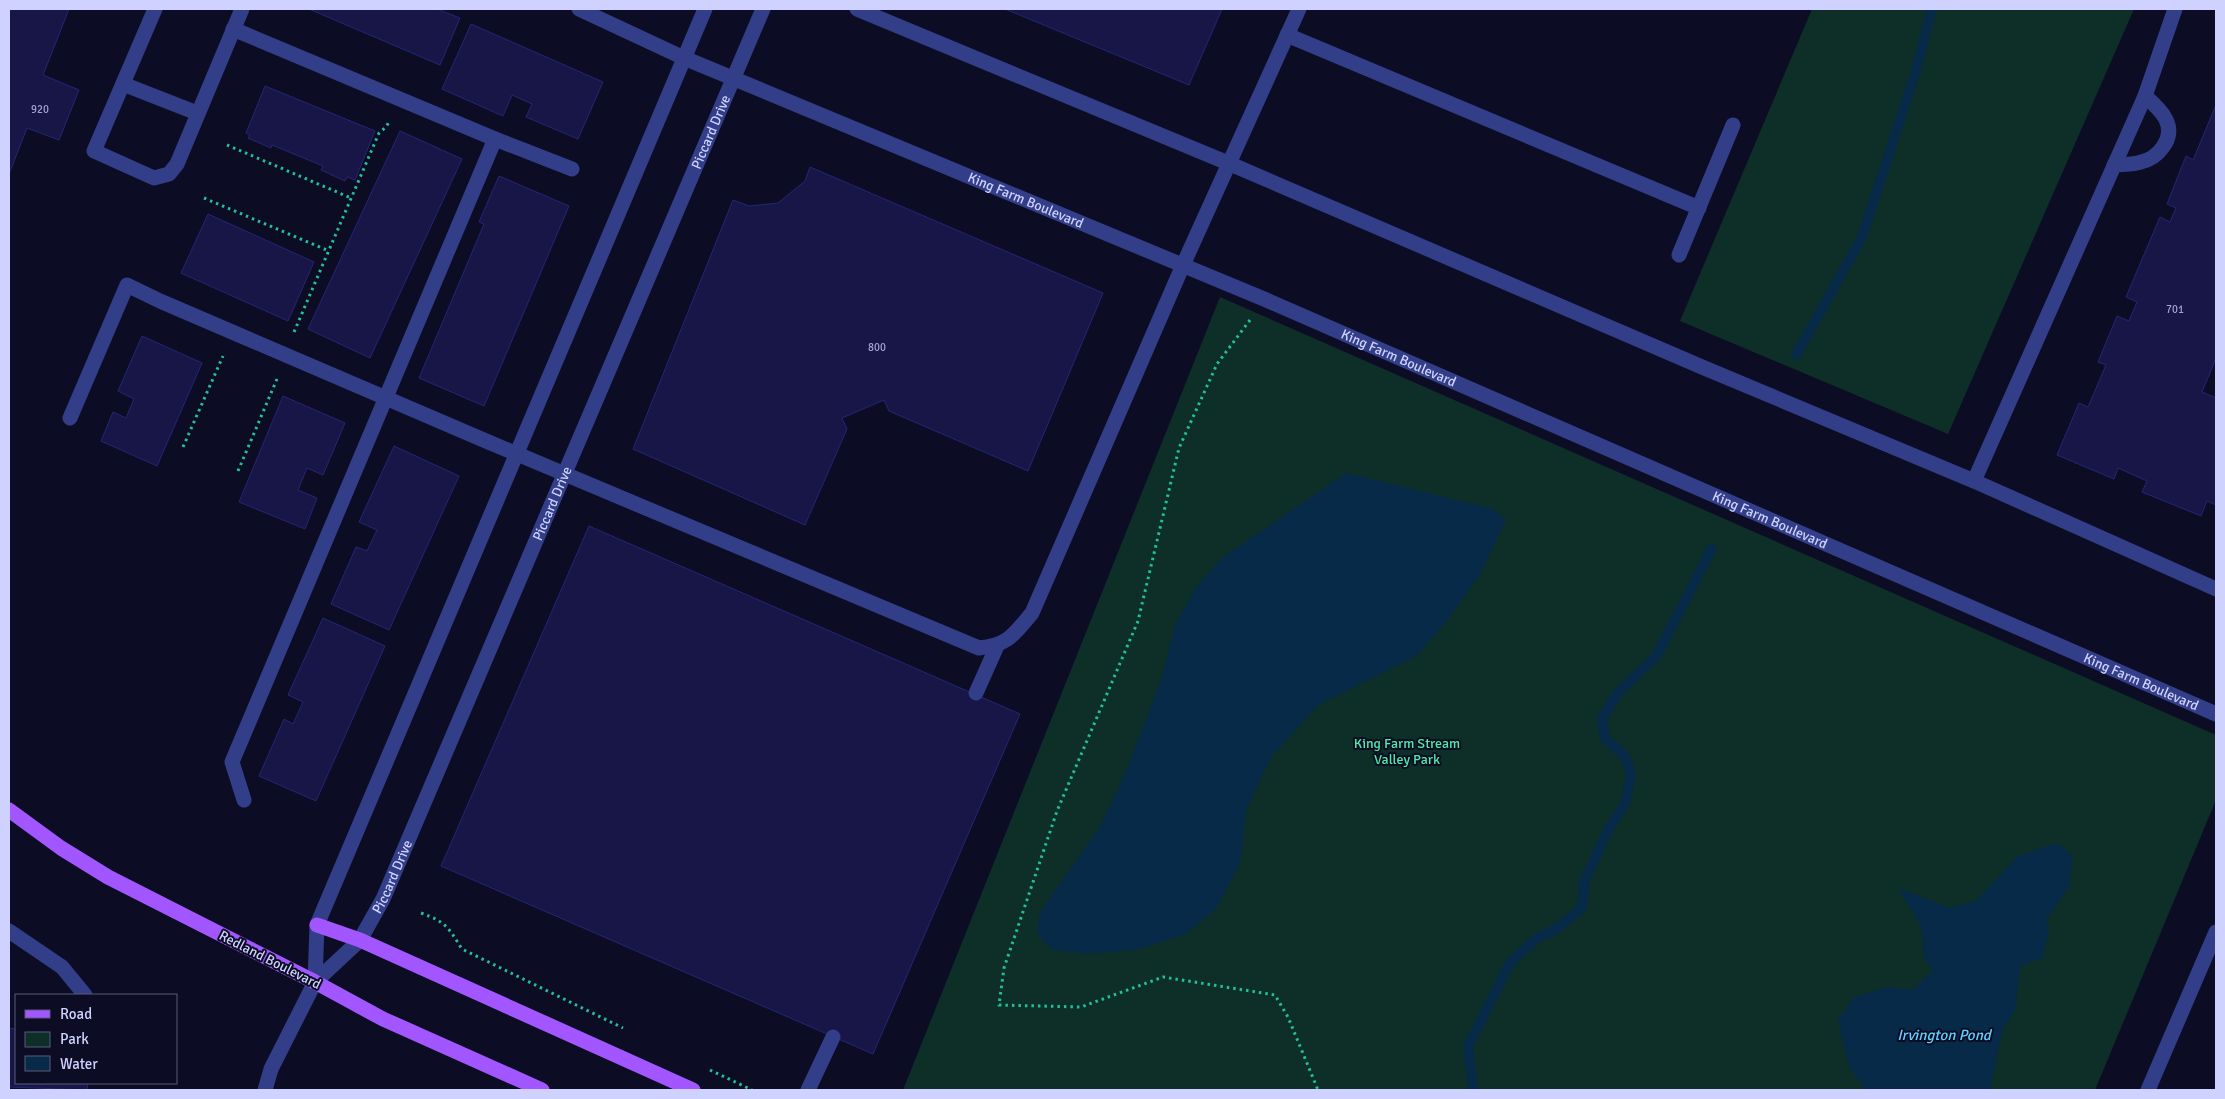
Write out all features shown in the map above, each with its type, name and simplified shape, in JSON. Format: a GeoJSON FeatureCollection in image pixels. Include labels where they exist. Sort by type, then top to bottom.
{"type":"FeatureCollection","features":[{"type":"Feature","properties":{"kind":"main road","name":"Redland Boulevard"},"geometry":{"type":"LineString","coordinates":[[11,816],[108,877],[315,982],[383,1019],[542,1090]]}},
{"type":"Feature","properties":{"kind":"main road"},"geometry":{"type":"LineString","coordinates":[[317,925],[360,940],[693,1090]]}},
{"type":"Feature","properties":{"kind":"street"},"geometry":{"type":"LineString","coordinates":[[155,9],[94,151],[154,178],[169,174],[178,164],[197,113],[241,9]]}},
{"type":"Feature","properties":{"kind":"street","name":"King Farm Boulevard"},"geometry":{"type":"LineString","coordinates":[[578,9],[684,58],[1264,299],[2216,714]]}},
{"type":"Feature","properties":{"kind":"street","name":"Piccard Drive"},"geometry":{"type":"LineString","coordinates":[[315,982],[317,925],[704,9]]}},
{"type":"Feature","properties":{"kind":"street","name":"Piccard Drive"},"geometry":{"type":"LineString","coordinates":[[265,1090],[271,1070],[315,982],[360,940],[387,889],[763,9]]}},
{"type":"Feature","properties":{"kind":"street"},"geometry":{"type":"LineString","coordinates":[[857,9],[1228,163],[1702,367],[1974,481],[2216,589]]}},
{"type":"Feature","properties":{"kind":"street"},"geometry":{"type":"LineString","coordinates":[[70,418],[127,285],[284,355],[516,454],[979,648],[997,646],[1011,637],[1032,613],[1228,163],[1299,9]]}},
{"type":"Feature","properties":{"kind":"street"},"geometry":{"type":"LineString","coordinates":[[1974,481],[2145,96],[2175,9]]}},
{"type":"Feature","properties":{"kind":"street"},"geometry":{"type":"LineString","coordinates":[[233,29],[495,139],[572,169]]}},
{"type":"Feature","properties":{"kind":"street"},"geometry":{"type":"LineString","coordinates":[[1287,35],[1699,208]]}},
{"type":"Feature","properties":{"kind":"street"},"geometry":{"type":"LineString","coordinates":[[123,84],[197,113]]}},
{"type":"Feature","properties":{"kind":"street"},"geometry":{"type":"LineString","coordinates":[[2114,165],[2141,162],[2158,154],[2169,139],[2168,123],[2158,107],[2145,96]]}},
{"type":"Feature","properties":{"kind":"street"},"geometry":{"type":"LineString","coordinates":[[1679,255],[1733,126]]}},
{"type":"Feature","properties":{"kind":"street"},"geometry":{"type":"LineString","coordinates":[[244,800],[232,762],[495,139]]}},
{"type":"Feature","properties":{"kind":"street"},"geometry":{"type":"LineString","coordinates":[[976,693],[997,646]]}},
{"type":"Feature","properties":{"kind":"street"},"geometry":{"type":"LineString","coordinates":[[9,931],[62,967],[84,994]]}},
{"type":"Feature","properties":{"kind":"street"},"geometry":{"type":"LineString","coordinates":[[2148,1090],[2216,932]]}},
{"type":"Feature","properties":{"kind":"street"},"geometry":{"type":"LineString","coordinates":[[808,1090],[833,1037]]}},
{"type":"Feature","properties":{"kind":"path"},"geometry":{"type":"LineString","coordinates":[[284,355],[379,133],[386,128],[389,121]]}},
{"type":"Feature","properties":{"kind":"path"},"geometry":{"type":"LineString","coordinates":[[227,145],[352,198]]}},
{"type":"Feature","properties":{"kind":"path"},"geometry":{"type":"LineString","coordinates":[[204,198],[329,251]]}},
{"type":"Feature","properties":{"kind":"path"},"geometry":{"type":"LineString","coordinates":[[1264,299],[1217,364],[1179,448],[1138,621],[1057,811],[1004,968],[999,1005],[1081,1007],[1163,977],[1275,995],[1288,1017],[1318,1090]]}},
{"type":"Feature","properties":{"kind":"path"},"geometry":{"type":"LineString","coordinates":[[183,447],[222,356]]}},
{"type":"Feature","properties":{"kind":"path"},"geometry":{"type":"LineString","coordinates":[[238,471],[277,379]]}},
{"type":"Feature","properties":{"kind":"path"},"geometry":{"type":"LineString","coordinates":[[421,913],[440,920],[450,929],[462,949],[626,1030]]}},
{"type":"Feature","properties":{"kind":"path"},"geometry":{"type":"LineString","coordinates":[[707,1069],[752,1090]]}},
{"type":"Feature","properties":{"kind":"green space"},"geometry":{"type":"Polygon","coordinates":[[[1812,9],[2134,9],[1948,434],[1680,321],[1812,9]]]}},
{"type":"Feature","properties":{"kind":"green space","name":"King Farm Stream Valley Park"},"geometry":{"type":"Polygon","coordinates":[[[1220,297],[2216,735],[2216,800],[2095,1090],[903,1090],[1220,297]]]}},
{"type":"Feature","properties":{"kind":"water"},"geometry":{"type":"Polygon","coordinates":[[[1346,473],[1493,509],[1506,520],[1479,576],[1442,627],[1416,656],[1318,705],[1271,757],[1246,810],[1240,864],[1215,910],[1185,934],[1137,950],[1085,954],[1052,949],[1037,934],[1040,912],[1100,827],[1125,774],[1161,680],[1175,625],[1195,589],[1222,558],[1346,473]]]}},
{"type":"Feature","properties":{"kind":"water","name":"Irvington Pond"},"geometry":{"type":"Polygon","coordinates":[[[2057,843],[2072,856],[2069,887],[2047,919],[2048,936],[2042,958],[2020,966],[2015,1010],[2002,1031],[1990,1090],[1866,1090],[1849,1067],[1838,1021],[1854,997],[1888,987],[1913,990],[1933,970],[1924,959],[1921,926],[1898,888],[1950,908],[1976,901],[2018,856],[2057,843]]]}},
{"type":"Feature","properties":{"kind":"building"},"geometry":{"type":"Polygon","coordinates":[[[9,9],[69,9],[43,75],[79,90],[59,140],[27,128],[9,174],[9,9]]]}},
{"type":"Feature","properties":{"kind":"building"},"geometry":{"type":"Polygon","coordinates":[[[309,9],[437,9],[460,18],[440,65],[309,9]]]}},
{"type":"Feature","properties":{"kind":"building"},"geometry":{"type":"Polygon","coordinates":[[[1005,9],[1222,9],[1189,85],[1005,9]]]}},
{"type":"Feature","properties":{"kind":"building"},"geometry":{"type":"Polygon","coordinates":[[[471,24],[603,82],[578,139],[526,117],[532,104],[512,95],[503,116],[442,89],[471,24]]]}},
{"type":"Feature","properties":{"kind":"building"},"geometry":{"type":"Polygon","coordinates":[[[265,86],[375,131],[355,180],[347,177],[345,181],[321,170],[323,166],[272,145],[271,148],[248,138],[250,135],[246,133],[265,86]]]}},
{"type":"Feature","properties":{"kind":"building"},"geometry":{"type":"Polygon","coordinates":[[[2216,105],[2216,358],[2202,392],[2216,398],[2216,505],[2207,501],[2201,516],[2142,492],[2147,481],[2118,468],[2114,479],[2057,455],[2079,403],[2088,407],[2106,365],[2098,362],[2117,316],[2129,321],[2137,302],[2126,297],[2160,217],[2170,222],[2176,208],[2167,204],[2186,156],[2193,160],[2216,105]]]}},
{"type":"Feature","properties":{"kind":"building"},"geometry":{"type":"Polygon","coordinates":[[[400,131],[462,159],[370,358],[308,329],[400,131]]]}},
{"type":"Feature","properties":{"kind":"building"},"geometry":{"type":"Polygon","coordinates":[[[810,167],[1103,293],[1028,471],[889,411],[884,400],[842,418],[847,429],[805,525],[633,449],[733,200],[749,206],[778,203],[805,181],[810,167]]]}},
{"type":"Feature","properties":{"kind":"building"},"geometry":{"type":"Polygon","coordinates":[[[499,176],[569,206],[484,406],[419,378],[484,224],[479,222],[499,176]]]}},
{"type":"Feature","properties":{"kind":"building"},"geometry":{"type":"Polygon","coordinates":[[[208,214],[314,262],[288,321],[181,273],[208,214]]]}},
{"type":"Feature","properties":{"kind":"building"},"geometry":{"type":"Polygon","coordinates":[[[142,336],[202,363],[157,466],[101,441],[113,412],[126,418],[134,399],[118,391],[142,336]]]}},
{"type":"Feature","properties":{"kind":"building"},"geometry":{"type":"Polygon","coordinates":[[[283,396],[345,423],[323,475],[307,468],[298,490],[317,498],[305,529],[239,502],[283,396]]]}},
{"type":"Feature","properties":{"kind":"building"},"geometry":{"type":"Polygon","coordinates":[[[394,446],[459,476],[389,630],[331,604],[356,547],[367,551],[377,530],[359,522],[394,446]]]}},
{"type":"Feature","properties":{"kind":"building"},"geometry":{"type":"Polygon","coordinates":[[[589,526],[1020,714],[873,1054],[441,866],[589,526]]]}},
{"type":"Feature","properties":{"kind":"building"},"geometry":{"type":"Polygon","coordinates":[[[323,618],[385,646],[316,801],[259,776],[284,719],[293,724],[303,702],[288,695],[323,618]]]}},
{"type":"Feature","properties":{"kind":"building"},"geometry":{"type":"Polygon","coordinates":[[[9,1028],[15,1029],[15,1084],[88,1084],[87,1090],[9,1087],[9,1028]]]}},
{"type":"Feature","properties":{"kind":"waterway"},"geometry":{"type":"LineString","coordinates":[[1796,355],[1862,237],[1916,70],[1932,9]]}},
{"type":"Feature","properties":{"kind":"waterway"},"geometry":{"type":"LineString","coordinates":[[1473,1090],[1468,1046],[1510,963],[1536,939],[1559,927],[1582,908],[1584,882],[1609,828],[1625,804],[1631,774],[1624,755],[1605,739],[1602,718],[1617,694],[1657,655],[1712,548]]}}]}
